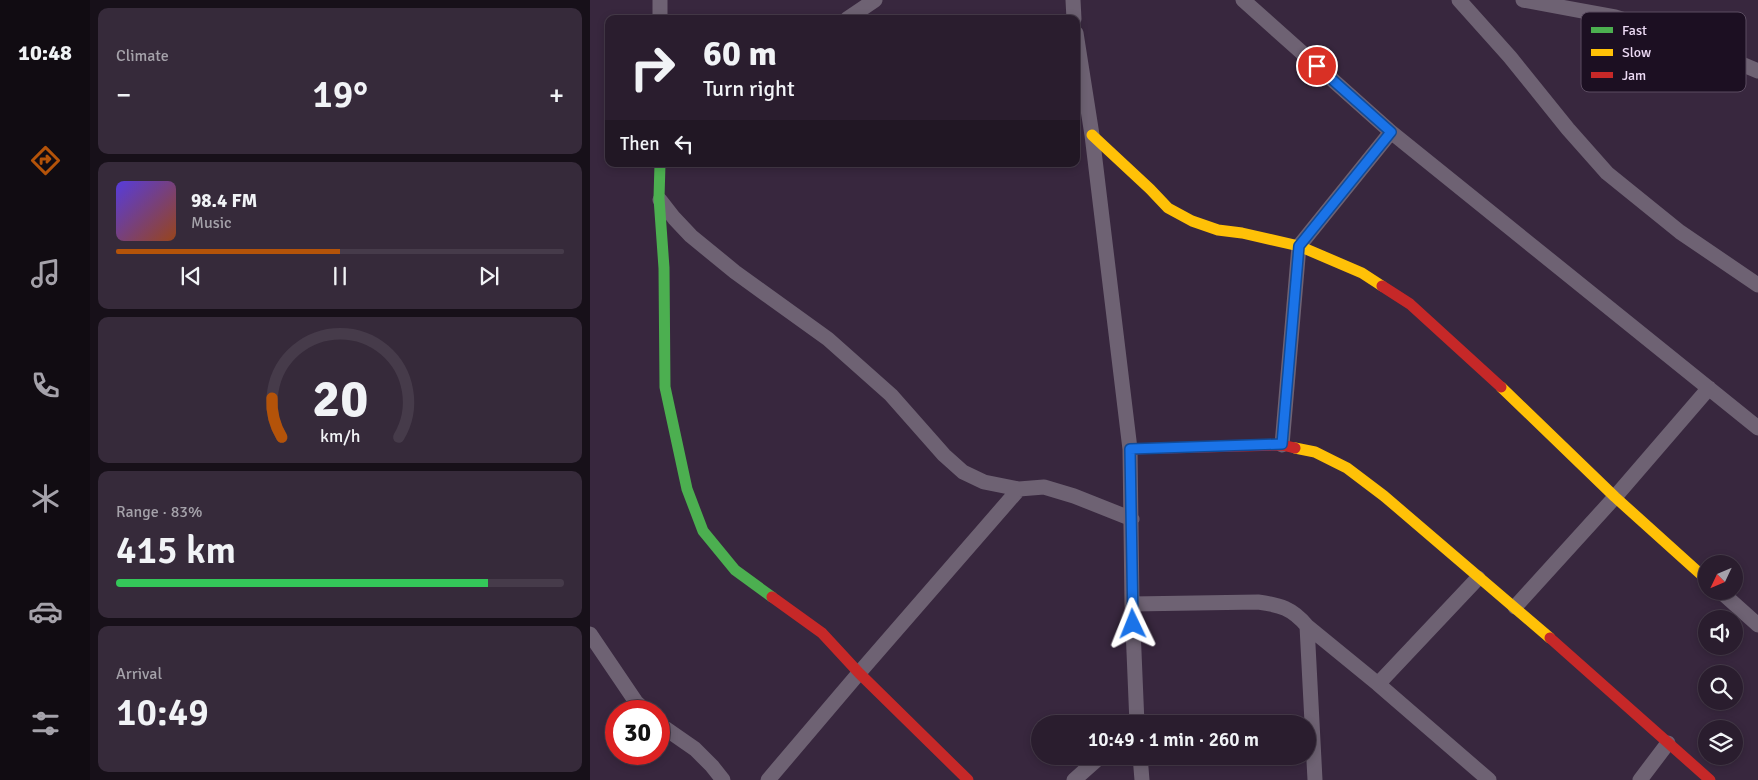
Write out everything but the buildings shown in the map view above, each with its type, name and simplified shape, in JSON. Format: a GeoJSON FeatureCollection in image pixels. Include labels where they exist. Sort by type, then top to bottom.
{"type":"FeatureCollection","features":[{"type":"Feature","properties":{"kind":"street"},"geometry":{"type":"LineString","coordinates":[[660,0],[660,15]]}},
{"type":"Feature","properties":{"kind":"street"},"geometry":{"type":"LineString","coordinates":[[853,15],[875,0]]}},
{"type":"Feature","properties":{"kind":"street"},"geometry":{"type":"LineString","coordinates":[[1073,0],[1074,15]]}},
{"type":"Feature","properties":{"kind":"street"},"geometry":{"type":"LineString","coordinates":[[1243,0],[1391,132],[1758,428]]}},
{"type":"Feature","properties":{"kind":"street"},"geometry":{"type":"LineString","coordinates":[[1459,0],[1510,57],[1607,174],[1680,232],[1758,285]]}},
{"type":"Feature","properties":{"kind":"street"},"geometry":{"type":"LineString","coordinates":[[1523,0],[1588,12]]}},
{"type":"Feature","properties":{"kind":"street"},"geometry":{"type":"LineString","coordinates":[[1080,58],[1092,135],[1130,449],[1132,604],[1137,715]]}},
{"type":"Feature","properties":{"kind":"street"},"geometry":{"type":"LineString","coordinates":[[1746,66],[1758,71]]}},
{"type":"Feature","properties":{"kind":"street"},"geometry":{"type":"LineString","coordinates":[[1282,444],[1299,246],[1391,132]]}},
{"type":"Feature","properties":{"kind":"street"},"geometry":{"type":"LineString","coordinates":[[1092,135],[1168,208],[1192,221],[1218,230],[1242,233],[1299,246],[1362,273],[1410,304],[1479,366],[1615,497],[1698,572]]}},
{"type":"Feature","properties":{"kind":"street"},"geometry":{"type":"LineString","coordinates":[[660,167],[659,198],[664,268],[665,387],[687,489],[703,530],[735,570],[822,633],[859,673],[968,780]]}},
{"type":"Feature","properties":{"kind":"street"},"geometry":{"type":"LineString","coordinates":[[659,198],[674,218],[713,254],[828,339],[891,395],[944,455],[963,472],[984,482],[1019,489],[1044,487],[1074,496],[1132,519]]}},
{"type":"Feature","properties":{"kind":"street"},"geometry":{"type":"LineString","coordinates":[[1515,607],[1615,497],[1709,388]]}},
{"type":"Feature","properties":{"kind":"street"},"geometry":{"type":"LineString","coordinates":[[1130,449],[1282,444],[1316,452],[1347,468],[1384,496],[1478,578],[1515,607],[1710,780]]}},
{"type":"Feature","properties":{"kind":"street"},"geometry":{"type":"LineString","coordinates":[[768,780],[1019,489]]}},
{"type":"Feature","properties":{"kind":"street"},"geometry":{"type":"LineString","coordinates":[[1378,684],[1478,578]]}},
{"type":"Feature","properties":{"kind":"street"},"geometry":{"type":"LineString","coordinates":[[1730,600],[1758,625]]}},
{"type":"Feature","properties":{"kind":"street"},"geometry":{"type":"LineString","coordinates":[[1132,604],[1249,602],[1274,604],[1286,608],[1298,615],[1306,626],[1378,684],[1489,780]]}},
{"type":"Feature","properties":{"kind":"street"},"geometry":{"type":"LineString","coordinates":[[1306,626],[1315,780]]}},
{"type":"Feature","properties":{"kind":"street"},"geometry":{"type":"LineString","coordinates":[[590,634],[635,700]]}},
{"type":"Feature","properties":{"kind":"street"},"geometry":{"type":"LineString","coordinates":[[670,732],[695,749],[723,780]]}},
{"type":"Feature","properties":{"kind":"street"},"geometry":{"type":"LineString","coordinates":[[1640,780],[1668,743]]}},
{"type":"Feature","properties":{"kind":"street"},"geometry":{"type":"LineString","coordinates":[[1074,780],[1091,765]]}},
{"type":"Feature","properties":{"kind":"street"},"geometry":{"type":"LineString","coordinates":[[1141,765],[1142,780]]}},
{"type":"Feature","properties":{"kind":"traffic: fast"},"geometry":{"type":"LineString","coordinates":[[660,167],[659,198],[664,268],[665,387],[687,489],[703,531],[735,570],[772,597]]}},
{"type":"Feature","properties":{"kind":"traffic: slow"},"geometry":{"type":"LineString","coordinates":[[1092,135],[1168,208],[1192,221],[1218,230],[1242,233],[1299,246],[1362,273],[1382,286]]}},
{"type":"Feature","properties":{"kind":"traffic: slow"},"geometry":{"type":"LineString","coordinates":[[1501,387],[1615,497],[1698,572]]}},
{"type":"Feature","properties":{"kind":"traffic: slow"},"geometry":{"type":"LineString","coordinates":[[1295,448],[1315,452],[1347,468],[1384,496],[1550,638]]}},
{"type":"Feature","properties":{"kind":"traffic: jam"},"geometry":{"type":"LineString","coordinates":[[1382,286],[1410,304],[1501,387]]}},
{"type":"Feature","properties":{"kind":"traffic: jam"},"geometry":{"type":"LineString","coordinates":[[1130,449],[1282,445],[1295,448]]}},
{"type":"Feature","properties":{"kind":"traffic: jam"},"geometry":{"type":"LineString","coordinates":[[772,597],[822,633],[859,673],[968,780]]}},
{"type":"Feature","properties":{"kind":"traffic: jam"},"geometry":{"type":"LineString","coordinates":[[1550,638],[1710,780]]}},
{"type":"Feature","properties":{"kind":"route"},"geometry":{"type":"LineString","coordinates":[[1133,624],[1130,449],[1282,444],[1299,246],[1391,132],[1317,66]]}}]}
